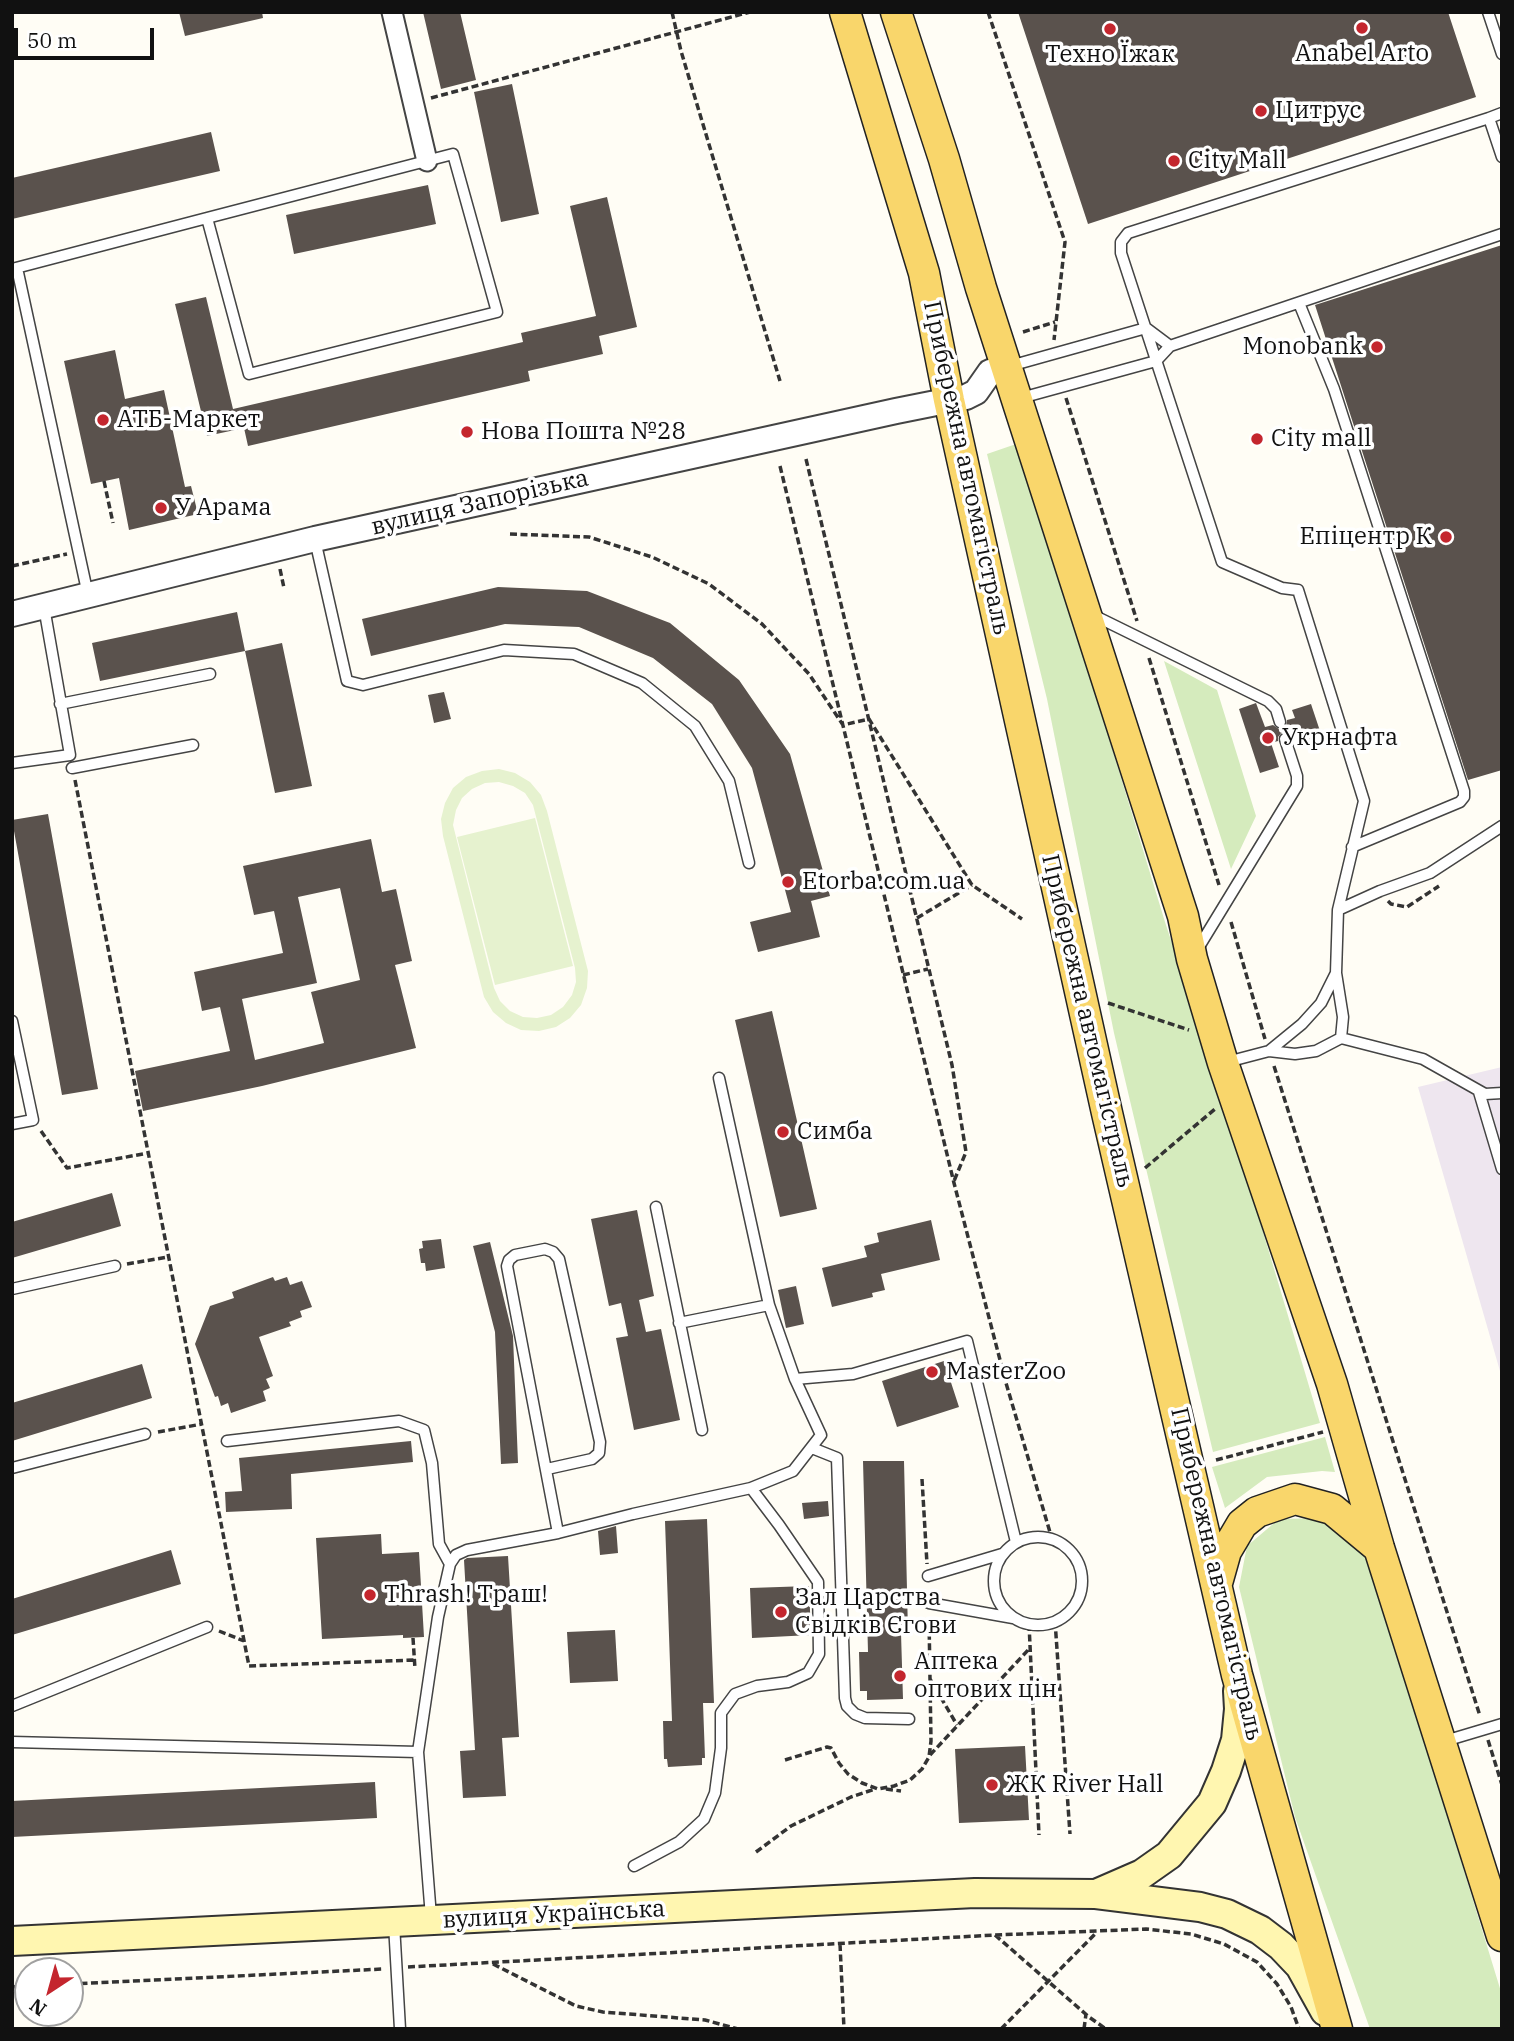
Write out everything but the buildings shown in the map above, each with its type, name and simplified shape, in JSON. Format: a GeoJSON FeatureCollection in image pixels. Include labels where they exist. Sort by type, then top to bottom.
{"type":"FeatureCollection","features":[{"type":"Feature","properties":{"kind":"main road","name":"Прибережна автомагістраль"},"geometry":{"type":"LineString","coordinates":[[845,12],[924,273],[949,400],[1107,1113],[1237,1675],[1336,2029]]}},
{"type":"Feature","properties":{"kind":"main road"},"geometry":{"type":"LineString","coordinates":[[896,12],[944,159],[981,288],[1182,916],[1223,1063],[1332,1384],[1379,1548],[1441,1742],[1495,1892],[1502,1936]]}},
{"type":"Feature","properties":{"kind":"main road"},"geometry":{"type":"LineString","coordinates":[[1217,1584],[1226,1551],[1242,1524],[1257,1512],[1295,1499],[1332,1509],[1379,1548]]}},
{"type":"Feature","properties":{"kind":"main road","name":"вулиця Українська"},"geometry":{"type":"LineString","coordinates":[[1096,1894],[1142,1874],[1169,1855],[1212,1803],[1236,1740],[1239,1709],[1237,1675]]}},
{"type":"Feature","properties":{"kind":"main road","name":"вулиця Українська"},"geometry":{"type":"LineString","coordinates":[[12,1941],[975,1894],[1096,1894],[1200,1907],[1227,1914],[1259,1930],[1281,1945],[1300,1966],[1336,2029]]}},
{"type":"Feature","properties":{"kind":"street"},"geometry":{"type":"LineString","coordinates":[[392,12],[427,161]]}},
{"type":"Feature","properties":{"kind":"street","name":"вулиця Запорізька"},"geometry":{"type":"LineString","coordinates":[[12,614],[315,540],[970,396],[990,372],[1007,367]]}},
{"type":"Feature","properties":{"kind":"lane"},"geometry":{"type":"LineString","coordinates":[[1488,12],[1502,54]]}},
{"type":"Feature","properties":{"kind":"lane"},"geometry":{"type":"LineString","coordinates":[[1341,1038],[1343,1017],[1336,973],[1338,910],[1364,801],[1298,590],[1282,588],[1222,562],[1121,253],[1121,242],[1128,233],[1502,113]]}},
{"type":"Feature","properties":{"kind":"lane"},"geometry":{"type":"LineString","coordinates":[[1489,118],[1502,157]]}},
{"type":"Feature","properties":{"kind":"lane"},"geometry":{"type":"LineString","coordinates":[[88,595],[14,268],[453,154],[497,312],[248,374],[207,218]]}},
{"type":"Feature","properties":{"kind":"lane"},"geometry":{"type":"LineString","coordinates":[[1017,399],[1156,361],[1170,346],[1502,234]]}},
{"type":"Feature","properties":{"kind":"lane"},"geometry":{"type":"LineString","coordinates":[[1298,303],[1334,390],[1464,791],[1460,802],[1352,847]]}},
{"type":"Feature","properties":{"kind":"lane"},"geometry":{"type":"LineString","coordinates":[[1007,367],[1146,328]]}},
{"type":"Feature","properties":{"kind":"lane"},"geometry":{"type":"LineString","coordinates":[[1146,328],[1170,346]]}},
{"type":"Feature","properties":{"kind":"lane"},"geometry":{"type":"LineString","coordinates":[[315,540],[347,681],[363,685],[504,650],[574,653],[642,683],[695,726],[729,780],[749,863]]}},
{"type":"Feature","properties":{"kind":"lane"},"geometry":{"type":"LineString","coordinates":[[12,763],[70,755],[44,606]]}},
{"type":"Feature","properties":{"kind":"lane"},"geometry":{"type":"LineString","coordinates":[[1086,611],[1268,701],[1276,709],[1280,722]]}},
{"type":"Feature","properties":{"kind":"lane"},"geometry":{"type":"LineString","coordinates":[[61,704],[210,674]]}},
{"type":"Feature","properties":{"kind":"lane"},"geometry":{"type":"LineString","coordinates":[[1192,959],[1297,786],[1297,776],[1285,739]]}},
{"type":"Feature","properties":{"kind":"lane"},"geometry":{"type":"LineString","coordinates":[[72,768],[193,745]]}},
{"type":"Feature","properties":{"kind":"lane"},"geometry":{"type":"LineString","coordinates":[[1338,910],[1430,873],[1502,826]]}},
{"type":"Feature","properties":{"kind":"lane"},"geometry":{"type":"LineString","coordinates":[[1269,1051],[1302,1024],[1321,1003],[1336,973]]}},
{"type":"Feature","properties":{"kind":"lane"},"geometry":{"type":"LineString","coordinates":[[12,1021],[33,1120],[12,1124]]}},
{"type":"Feature","properties":{"kind":"lane"},"geometry":{"type":"LineString","coordinates":[[1223,1063],[1269,1051],[1295,1054],[1316,1051],[1341,1038],[1423,1059],[1479,1092],[1502,1093]]}},
{"type":"Feature","properties":{"kind":"lane"},"geometry":{"type":"LineString","coordinates":[[431,1922],[418,1752],[438,1617],[450,1564],[456,1555],[467,1550],[558,1533],[751,1488],[793,1471],[821,1434],[795,1379],[769,1305],[719,1078]]}},
{"type":"Feature","properties":{"kind":"lane"},"geometry":{"type":"LineString","coordinates":[[1479,1092],[1502,1169]]}},
{"type":"Feature","properties":{"kind":"lane"},"geometry":{"type":"LineString","coordinates":[[656,1208],[702,1430]]}},
{"type":"Feature","properties":{"kind":"lane"},"geometry":{"type":"LineString","coordinates":[[547,1469],[592,1459],[599,1453],[600,1442],[559,1259],[553,1252],[545,1249],[515,1255],[507,1266],[558,1533]]}},
{"type":"Feature","properties":{"kind":"lane"},"geometry":{"type":"LineString","coordinates":[[12,1289],[115,1266]]}},
{"type":"Feature","properties":{"kind":"lane"},"geometry":{"type":"LineString","coordinates":[[679,1323],[769,1305]]}},
{"type":"Feature","properties":{"kind":"lane"},"geometry":{"type":"LineString","coordinates":[[795,1379],[853,1374],[967,1341],[1016,1542]]}},
{"type":"Feature","properties":{"kind":"lane"},"geometry":{"type":"LineString","coordinates":[[227,1441],[399,1422],[424,1430],[432,1463],[439,1544],[450,1564]]}},
{"type":"Feature","properties":{"kind":"lane"},"geometry":{"type":"LineString","coordinates":[[12,1468],[145,1434]]}},
{"type":"Feature","properties":{"kind":"lane"},"geometry":{"type":"LineString","coordinates":[[812,1448],[837,1458],[843,1685],[847,1706],[855,1714],[865,1718],[909,1719]]}},
{"type":"Feature","properties":{"kind":"lane"},"geometry":{"type":"LineString","coordinates":[[634,1866],[679,1842],[704,1819],[715,1793],[721,1748],[721,1713],[735,1694],[757,1686],[788,1682],[808,1674],[819,1654],[818,1581],[751,1488]]}},
{"type":"Feature","properties":{"kind":"lane"},"geometry":{"type":"LineString","coordinates":[[928,1576],[1002,1554],[1016,1542],[1034,1536],[1052,1539],[1066,1547],[1076,1560],[1081,1574],[1081,1588],[1068,1613],[1042,1625],[929,1603]]}},
{"type":"Feature","properties":{"kind":"lane"},"geometry":{"type":"LineString","coordinates":[[1002,1554],[994,1571],[994,1588],[1001,1605],[1014,1618]]}},
{"type":"Feature","properties":{"kind":"lane"},"geometry":{"type":"LineString","coordinates":[[12,1706],[207,1627]]}},
{"type":"Feature","properties":{"kind":"lane"},"geometry":{"type":"LineString","coordinates":[[1441,1742],[1502,1724]]}},
{"type":"Feature","properties":{"kind":"lane"},"geometry":{"type":"LineString","coordinates":[[12,1742],[418,1752]]}},
{"type":"Feature","properties":{"kind":"lane"},"geometry":{"type":"LineString","coordinates":[[394,1923],[400,2029]]}},
{"type":"Feature","properties":{"kind":"path"},"geometry":{"type":"LineString","coordinates":[[672,12],[780,381]]}},
{"type":"Feature","properties":{"kind":"path"},"geometry":{"type":"LineString","coordinates":[[413,102],[750,12]]}},
{"type":"Feature","properties":{"kind":"path"},"geometry":{"type":"LineString","coordinates":[[988,12],[1065,242],[1052,354]]}},
{"type":"Feature","properties":{"kind":"path"},"geometry":{"type":"LineString","coordinates":[[1024,332],[1056,321]]}},
{"type":"Feature","properties":{"kind":"path"},"geometry":{"type":"LineString","coordinates":[[1062,386],[1502,1785]]}},
{"type":"Feature","properties":{"kind":"path"},"geometry":{"type":"LineString","coordinates":[[806,459],[952,1065],[966,1152],[954,1183]]}},
{"type":"Feature","properties":{"kind":"path"},"geometry":{"type":"LineString","coordinates":[[780,466],[954,1183],[1006,1383],[1052,1539]]}},
{"type":"Feature","properties":{"kind":"path"},"geometry":{"type":"LineString","coordinates":[[104,481],[113,523]]}},
{"type":"Feature","properties":{"kind":"path"},"geometry":{"type":"LineString","coordinates":[[510,534],[589,537],[652,557],[709,584],[762,624],[809,674],[844,725]]}},
{"type":"Feature","properties":{"kind":"path"},"geometry":{"type":"LineString","coordinates":[[12,566],[79,551]]}},
{"type":"Feature","properties":{"kind":"path"},"geometry":{"type":"LineString","coordinates":[[280,569],[284,588]]}},
{"type":"Feature","properties":{"kind":"path"},"geometry":{"type":"LineString","coordinates":[[844,725],[869,719]]}},
{"type":"Feature","properties":{"kind":"path"},"geometry":{"type":"LineString","coordinates":[[869,719],[972,885],[1022,919]]}},
{"type":"Feature","properties":{"kind":"path"},"geometry":{"type":"LineString","coordinates":[[72,768],[249,1666],[414,1660]]}},
{"type":"Feature","properties":{"kind":"path"},"geometry":{"type":"LineString","coordinates":[[917,918],[972,885]]}},
{"type":"Feature","properties":{"kind":"path"},"geometry":{"type":"LineString","coordinates":[[903,975],[929,968]]}},
{"type":"Feature","properties":{"kind":"path"},"geometry":{"type":"LineString","coordinates":[[1108,1003],[1190,1030]]}},
{"type":"Feature","properties":{"kind":"path"},"geometry":{"type":"LineString","coordinates":[[1145,1168],[1224,1101]]}},
{"type":"Feature","properties":{"kind":"path"},"geometry":{"type":"LineString","coordinates":[[33,1120],[66,1168],[148,1153]]}},
{"type":"Feature","properties":{"kind":"path"},"geometry":{"type":"LineString","coordinates":[[115,1266],[169,1257]]}},
{"type":"Feature","properties":{"kind":"path"},"geometry":{"type":"LineString","coordinates":[[145,1434],[202,1424]]}},
{"type":"Feature","properties":{"kind":"path"},"geometry":{"type":"LineString","coordinates":[[1216,1460],[1333,1429]]}},
{"type":"Feature","properties":{"kind":"path"},"geometry":{"type":"LineString","coordinates":[[922,1479],[928,1576]]}},
{"type":"Feature","properties":{"kind":"path"},"geometry":{"type":"LineString","coordinates":[[929,1603],[929,1757]]}},
{"type":"Feature","properties":{"kind":"path"},"geometry":{"type":"LineString","coordinates":[[1055,1621],[1070,1834]]}},
{"type":"Feature","properties":{"kind":"path"},"geometry":{"type":"LineString","coordinates":[[1029,1624],[1039,1835]]}},
{"type":"Feature","properties":{"kind":"path"},"geometry":{"type":"LineString","coordinates":[[207,1627],[244,1641]]}},
{"type":"Feature","properties":{"kind":"path"},"geometry":{"type":"LineString","coordinates":[[756,1852],[791,1826],[851,1797],[910,1780],[957,1725],[1030,1648]]}},
{"type":"Feature","properties":{"kind":"path"},"geometry":{"type":"LineString","coordinates":[[929,1678],[957,1725]]}},
{"type":"Feature","properties":{"kind":"path"},"geometry":{"type":"LineString","coordinates":[[785,1760],[831,1748],[848,1774],[862,1783],[901,1791]]}},
{"type":"Feature","properties":{"kind":"path"},"geometry":{"type":"LineString","coordinates":[[84,1983],[1146,1929],[1191,1934],[1224,1944],[1257,1962],[1277,1984],[1291,2007],[1299,2029]]}},
{"type":"Feature","properties":{"kind":"path"},"geometry":{"type":"LineString","coordinates":[[1001,2029],[1098,1931]]}},
{"type":"Feature","properties":{"kind":"path"},"geometry":{"type":"LineString","coordinates":[[995,1935],[1106,2029]]}},
{"type":"Feature","properties":{"kind":"path"},"geometry":{"type":"LineString","coordinates":[[840,1944],[845,2029]]}},
{"type":"Feature","properties":{"kind":"path"},"geometry":{"type":"LineString","coordinates":[[491,1963],[576,2006],[603,2012],[705,2020],[738,2029]]}},
{"type":"Feature","properties":{"kind":"path"},"geometry":{"type":"LineString","coordinates":[[1084,2029],[1086,2014]]}},
{"type":"Feature","properties":{"kind":"shaded area"},"geometry":{"type":"Polygon","coordinates":[[[1502,1067],[1502,1378],[1418,1087],[1502,1067]]]}},
{"type":"Feature","properties":{"kind":"green space"},"geometry":{"type":"Polygon","coordinates":[[[1019,443],[1165,922],[1224,1101],[1320,1423],[1213,1452],[1114,1033],[1047,699],[987,454],[1019,443]]]}},
{"type":"Feature","properties":{"kind":"green space"},"geometry":{"type":"Polygon","coordinates":[[[1164,661],[1217,690],[1256,816],[1231,869],[1164,661]]]}},
{"type":"Feature","properties":{"kind":"green space"},"geometry":{"type":"Polygon","coordinates":[[[499,769],[515,773],[530,782],[541,795],[547,811],[588,971],[587,988],[581,1005],[570,1018],[556,1027],[539,1031],[521,1030],[506,1023],[493,1012],[484,997],[441,819],[453,788],[466,777],[499,769]],[[499,782],[485,783],[472,789],[462,798],[453,825],[494,988],[500,1001],[510,1011],[523,1017],[537,1018],[551,1015],[563,1007],[572,995],[576,982],[575,968],[533,805],[525,793],[499,782]]]}},
{"type":"Feature","properties":{"kind":"green space"},"geometry":{"type":"Polygon","coordinates":[[[535,818],[573,966],[495,985],[457,837],[535,818]]]}},
{"type":"Feature","properties":{"kind":"green space"},"geometry":{"type":"Polygon","coordinates":[[[1325,1437],[1335,1472],[1267,1477],[1225,1508],[1212,1467],[1325,1437]]]}},
{"type":"Feature","properties":{"kind":"green space"},"geometry":{"type":"Polygon","coordinates":[[[1323,1518],[1366,1550],[1502,1995],[1502,2029],[1370,2029],[1295,1817],[1239,1587],[1247,1546],[1279,1519],[1323,1518]]]}},
{"type":"Feature","properties":{"kind":"place","name":"Anabel Arto"},"geometry":{"type":"Point","coordinates":[1362,28]}},
{"type":"Feature","properties":{"kind":"place","name":"Техно Їжак"},"geometry":{"type":"Point","coordinates":[1110,29]}},
{"type":"Feature","properties":{"kind":"place","name":"Цитрус"},"geometry":{"type":"Point","coordinates":[1261,111]}},
{"type":"Feature","properties":{"kind":"place","name":"City Mall"},"geometry":{"type":"Point","coordinates":[1174,161]}},
{"type":"Feature","properties":{"kind":"place","name":"Monobank"},"geometry":{"type":"Point","coordinates":[1377,347]}},
{"type":"Feature","properties":{"kind":"place","name":"АТБ-Маркет"},"geometry":{"type":"Point","coordinates":[103,420]}},
{"type":"Feature","properties":{"kind":"place","name":"Нова Пошта №28"},"geometry":{"type":"Point","coordinates":[467,432]}},
{"type":"Feature","properties":{"kind":"place","name":"City mall"},"geometry":{"type":"Point","coordinates":[1257,439]}},
{"type":"Feature","properties":{"kind":"place","name":"У Арама"},"geometry":{"type":"Point","coordinates":[161,508]}},
{"type":"Feature","properties":{"kind":"place","name":"Епіцентр К"},"geometry":{"type":"Point","coordinates":[1446,537]}},
{"type":"Feature","properties":{"kind":"place","name":"Укрнафта"},"geometry":{"type":"Point","coordinates":[1268,738]}},
{"type":"Feature","properties":{"kind":"place","name":"Etorba.com.ua"},"geometry":{"type":"Point","coordinates":[788,882]}},
{"type":"Feature","properties":{"kind":"place","name":"Симба"},"geometry":{"type":"Point","coordinates":[783,1132]}},
{"type":"Feature","properties":{"kind":"place","name":"MasterZoo"},"geometry":{"type":"Point","coordinates":[932,1372]}},
{"type":"Feature","properties":{"kind":"place","name":"Thrash! Траш!"},"geometry":{"type":"Point","coordinates":[370,1595]}},
{"type":"Feature","properties":{"kind":"place","name":"Зал Царства Свідків Єгови"},"geometry":{"type":"Point","coordinates":[781,1612]}},
{"type":"Feature","properties":{"kind":"place","name":"Аптека оптових цін"},"geometry":{"type":"Point","coordinates":[900,1676]}},
{"type":"Feature","properties":{"kind":"place","name":"ЖК River Hall"},"geometry":{"type":"Point","coordinates":[992,1785]}}]}
